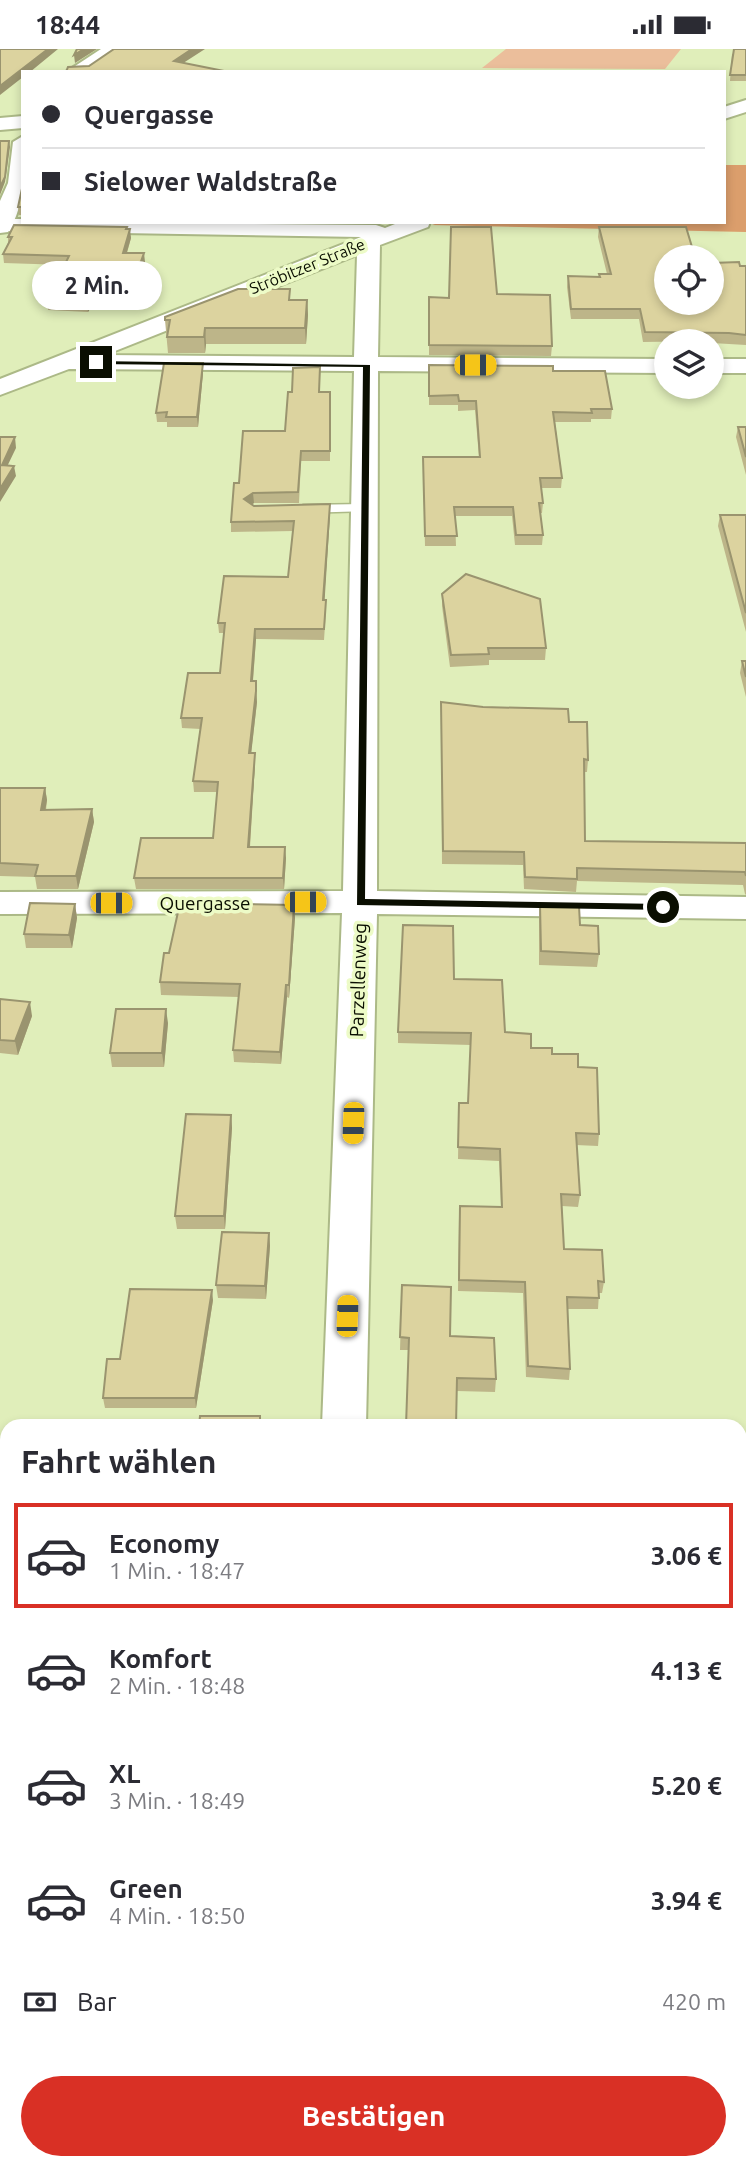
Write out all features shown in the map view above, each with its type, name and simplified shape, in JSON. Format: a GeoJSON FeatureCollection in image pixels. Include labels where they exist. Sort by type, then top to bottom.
{"type":"FeatureCollection","features":[{"type":"Feature","properties":{"kind":"street"},"geometry":{"type":"LineString","coordinates":[[78,70],[114,49]]}},
{"type":"Feature","properties":{"kind":"street"},"geometry":{"type":"LineString","coordinates":[[726,112],[746,106]]}},
{"type":"Feature","properties":{"kind":"street"},"geometry":{"type":"LineString","coordinates":[[0,124],[21,123]]}},
{"type":"Feature","properties":{"kind":"street"},"geometry":{"type":"LineString","coordinates":[[21,158],[18,183],[0,226],[382,236]]}},
{"type":"Feature","properties":{"kind":"street","name":"Ströbitzer Straße"},"geometry":{"type":"LineString","coordinates":[[0,389],[415,224]]}},
{"type":"Feature","properties":{"kind":"street","name":"Parzellenweg"},"geometry":{"type":"LineString","coordinates":[[344,1419],[360,902],[367,260],[382,236]]}},
{"type":"Feature","properties":{"kind":"street"},"geometry":{"type":"LineString","coordinates":[[69,362],[654,366]]}},
{"type":"Feature","properties":{"kind":"street"},"geometry":{"type":"LineString","coordinates":[[724,366],[746,366]]}},
{"type":"Feature","properties":{"kind":"street","name":"Quergasse"},"geometry":{"type":"LineString","coordinates":[[0,903],[360,902],[746,908]]}},
{"type":"Feature","properties":{"kind":"lane"},"geometry":{"type":"LineString","coordinates":[[282,509],[364,508]]}},
{"type":"Feature","properties":{"kind":"shaded area"},"geometry":{"type":"Polygon","coordinates":[[[506,49],[681,49],[665,69],[482,68],[506,49]]]}},
{"type":"Feature","properties":{"kind":"shaded area"},"geometry":{"type":"Polygon","coordinates":[[[726,165],[746,165],[746,232],[432,225],[726,224],[726,165]]]}},
{"type":"Feature","properties":{"kind":"building"},"geometry":{"type":"Polygon","coordinates":[[[0,49],[48,49],[0,86],[0,49]]]}},
{"type":"Feature","properties":{"kind":"building"},"geometry":{"type":"Polygon","coordinates":[[[114,49],[192,49],[174,61],[219,70],[67,70],[68,67],[89,66],[114,49]]]}},
{"type":"Feature","properties":{"kind":"building"},"geometry":{"type":"Polygon","coordinates":[[[734,49],[746,49],[746,75],[730,75],[734,49]]]}},
{"type":"Feature","properties":{"kind":"building"},"geometry":{"type":"Polygon","coordinates":[[[0,141],[9,141],[5,177],[0,187],[0,141]]]}},
{"type":"Feature","properties":{"kind":"building"},"geometry":{"type":"Polygon","coordinates":[[[14,225],[127,227],[126,229],[130,229],[123,253],[144,253],[133,284],[125,283],[119,299],[90,297],[87,303],[47,301],[69,256],[3,254],[12,237],[8,237],[14,225]]]}},
{"type":"Feature","properties":{"kind":"building"},"geometry":{"type":"Polygon","coordinates":[[[451,227],[491,227],[497,294],[550,295],[552,346],[429,345],[429,297],[449,298],[451,227]]]}},
{"type":"Feature","properties":{"kind":"building"},"geometry":{"type":"Polygon","coordinates":[[[599,227],[686,227],[691,245],[654,245],[654,315],[724,315],[724,263],[739,262],[740,266],[746,266],[746,335],[724,333],[724,329],[654,329],[654,332],[645,332],[640,309],[571,309],[568,276],[600,277],[599,274],[611,274],[599,227]]]}},
{"type":"Feature","properties":{"kind":"building"},"geometry":{"type":"Polygon","coordinates":[[[238,289],[290,289],[289,300],[307,300],[305,328],[205,328],[204,337],[167,337],[170,320],[165,320],[165,317],[238,289]]]}},
{"type":"Feature","properties":{"kind":"building"},"geometry":{"type":"Polygon","coordinates":[[[164,363],[203,363],[197,417],[166,417],[167,412],[156,413],[164,363]]]}},
{"type":"Feature","properties":{"kind":"building"},"geometry":{"type":"Polygon","coordinates":[[[429,365],[553,366],[553,371],[605,371],[612,409],[591,409],[592,413],[553,412],[562,478],[540,478],[543,503],[539,503],[543,535],[516,535],[513,507],[454,507],[457,536],[425,536],[423,457],[480,457],[476,401],[459,401],[458,395],[429,396],[429,365]]]}},
{"type":"Feature","properties":{"kind":"building"},"geometry":{"type":"Polygon","coordinates":[[[320,367],[319,392],[330,392],[330,451],[301,451],[298,492],[253,493],[244,499],[254,506],[330,504],[323,600],[326,600],[324,629],[255,629],[251,681],[256,681],[256,691],[249,753],[255,753],[248,847],[285,847],[283,878],[134,878],[141,838],[213,838],[218,782],[193,781],[202,718],[181,718],[188,673],[220,673],[225,623],[218,623],[224,576],[288,577],[294,521],[231,522],[234,483],[239,483],[243,431],[285,431],[293,368],[320,367]]]}},
{"type":"Feature","properties":{"kind":"building"},"geometry":{"type":"Polygon","coordinates":[[[738,427],[746,427],[746,457],[738,427]]]}},
{"type":"Feature","properties":{"kind":"building"},"geometry":{"type":"Polygon","coordinates":[[[0,437],[15,437],[2,465],[14,466],[0,489],[0,437]]]}},
{"type":"Feature","properties":{"kind":"building"},"geometry":{"type":"Polygon","coordinates":[[[720,515],[746,515],[746,613],[720,515]]]}},
{"type":"Feature","properties":{"kind":"building"},"geometry":{"type":"Polygon","coordinates":[[[466,574],[540,599],[546,648],[488,648],[489,654],[451,655],[442,594],[466,574]]]}},
{"type":"Feature","properties":{"kind":"building"},"geometry":{"type":"Polygon","coordinates":[[[742,661],[746,661],[746,677],[742,661]]]}},
{"type":"Feature","properties":{"kind":"building"},"geometry":{"type":"Polygon","coordinates":[[[441,702],[483,707],[568,709],[569,722],[587,722],[588,760],[584,759],[585,841],[746,843],[746,876],[745,872],[577,868],[577,879],[525,877],[524,852],[443,851],[441,702]]]}},
{"type":"Feature","properties":{"kind":"building"},"geometry":{"type":"Polygon","coordinates":[[[0,788],[45,788],[41,810],[92,809],[76,876],[35,876],[38,865],[0,863],[0,788]]]}},
{"type":"Feature","properties":{"kind":"building"},"geometry":{"type":"Polygon","coordinates":[[[30,903],[75,904],[69,935],[24,934],[30,903]]]}},
{"type":"Feature","properties":{"kind":"building"},"geometry":{"type":"Polygon","coordinates":[[[180,903],[294,905],[289,985],[286,985],[280,1052],[233,1050],[240,984],[160,982],[164,953],[169,953],[180,903]]]}},
{"type":"Feature","properties":{"kind":"building"},"geometry":{"type":"Polygon","coordinates":[[[540,905],[579,906],[580,925],[598,926],[599,954],[541,951],[540,905]]]}},
{"type":"Feature","properties":{"kind":"building"},"geometry":{"type":"Polygon","coordinates":[[[403,925],[453,926],[454,979],[502,980],[505,1032],[531,1034],[531,1048],[552,1048],[552,1054],[578,1054],[578,1067],[597,1068],[599,1134],[576,1133],[580,1195],[561,1194],[564,1249],[602,1250],[604,1282],[598,1281],[599,1298],[567,1297],[570,1369],[528,1366],[525,1282],[459,1280],[460,1206],[502,1207],[500,1149],[458,1147],[459,1103],[468,1103],[471,1033],[398,1032],[403,925]]]}},
{"type":"Feature","properties":{"kind":"building"},"geometry":{"type":"Polygon","coordinates":[[[0,999],[30,1002],[15,1041],[0,1040],[0,999]]]}},
{"type":"Feature","properties":{"kind":"building"},"geometry":{"type":"Polygon","coordinates":[[[116,1009],[166,1009],[162,1053],[110,1053],[116,1009]]]}},
{"type":"Feature","properties":{"kind":"building"},"geometry":{"type":"Polygon","coordinates":[[[186,1114],[231,1115],[224,1216],[175,1216],[186,1114]]]}},
{"type":"Feature","properties":{"kind":"building"},"geometry":{"type":"Polygon","coordinates":[[[222,1232],[269,1233],[265,1286],[216,1285],[222,1232]]]}},
{"type":"Feature","properties":{"kind":"building"},"geometry":{"type":"Polygon","coordinates":[[[402,1285],[451,1287],[450,1336],[494,1338],[496,1379],[457,1378],[456,1419],[406,1419],[409,1338],[400,1337],[402,1285]]]}},
{"type":"Feature","properties":{"kind":"building"},"geometry":{"type":"Polygon","coordinates":[[[130,1289],[212,1290],[195,1398],[103,1398],[107,1359],[120,1359],[130,1289]]]}},
{"type":"Feature","properties":{"kind":"building"},"geometry":{"type":"Polygon","coordinates":[[[200,1416],[260,1416],[260,1419],[200,1419],[200,1416]]]}},
{"type":"Feature","properties":{"kind":"route"},"geometry":{"type":"LineString","coordinates":[[96,362],[366,365],[360,902],[663,907]]}}]}
